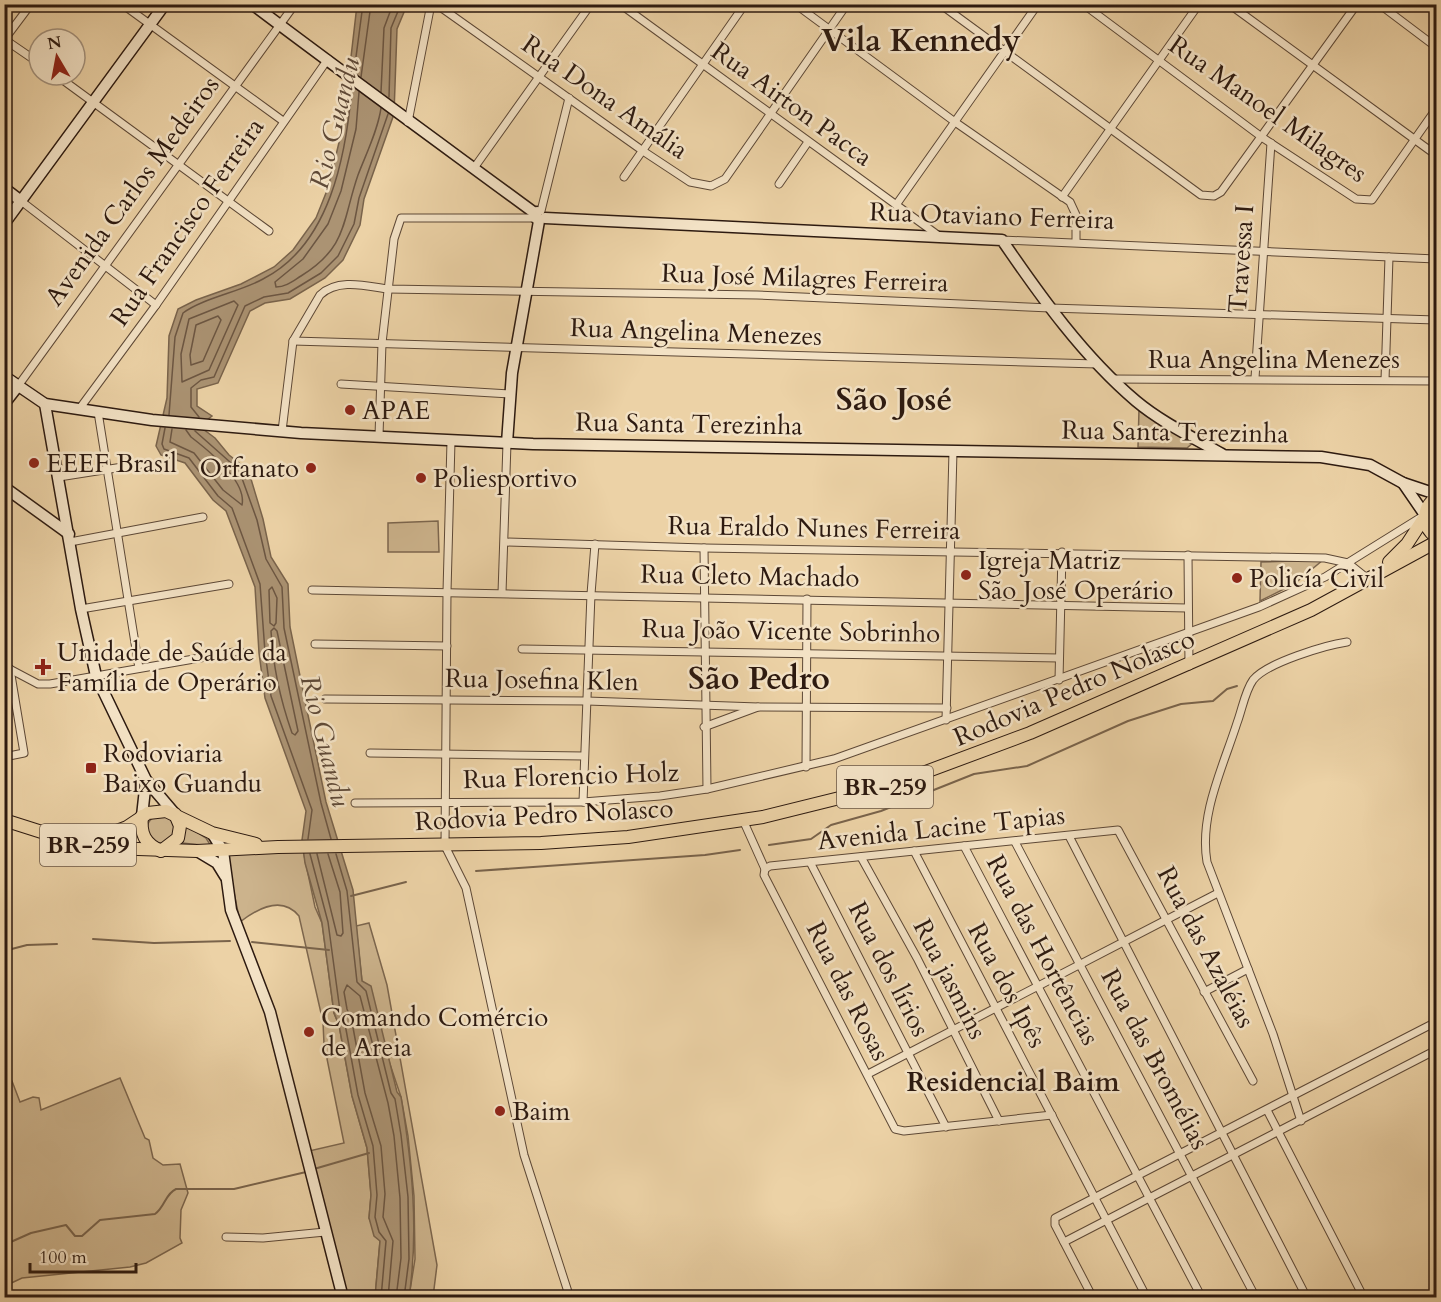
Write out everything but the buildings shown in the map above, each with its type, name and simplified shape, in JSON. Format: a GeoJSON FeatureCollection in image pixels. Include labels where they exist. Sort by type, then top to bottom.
{"type":"FeatureCollection","features":[{"type":"Feature","properties":{"kind":"highway","name":"Rodovia Pedro Nolasco"},"geometry":{"type":"LineString","coordinates":[[1372,577],[1407,544],[1425,516],[1430,502],[1437,496]]}},
{"type":"Feature","properties":{"kind":"highway"},"geometry":{"type":"LineString","coordinates":[[1425,516],[1428,529],[1437,537]]}},
{"type":"Feature","properties":{"kind":"highway","name":"Rodovia Pedro Nolasco"},"geometry":{"type":"LineString","coordinates":[[4,820],[70,842],[110,848],[223,851],[280,847],[446,846],[628,837],[743,820],[822,804],[908,779],[1009,741],[1189,666],[1311,610],[1437,542]]}},
{"type":"Feature","properties":{"kind":"highway"},"geometry":{"type":"LineString","coordinates":[[159,810],[175,814],[180,826],[178,838],[161,851],[149,846],[144,837],[142,816],[159,810]]}},
{"type":"Feature","properties":{"kind":"highway","name":"Rodovia Pedro Nolasco"},"geometry":{"type":"LineString","coordinates":[[175,814],[212,833],[240,842],[280,847]]}},
{"type":"Feature","properties":{"kind":"highway","name":"Rodovia Pedro Nolasco"},"geometry":{"type":"LineString","coordinates":[[17,824],[95,836],[116,832],[142,816]]}},
{"type":"Feature","properties":{"kind":"street"},"geometry":{"type":"LineString","coordinates":[[27,55],[5,40],[31,4]]}},
{"type":"Feature","properties":{"kind":"street"},"geometry":{"type":"LineString","coordinates":[[122,4],[283,121]]}},
{"type":"Feature","properties":{"kind":"street"},"geometry":{"type":"LineString","coordinates":[[4,224],[165,4]]}},
{"type":"Feature","properties":{"kind":"street"},"geometry":{"type":"LineString","coordinates":[[252,4],[341,68],[404,119],[539,216]]}},
{"type":"Feature","properties":{"kind":"street","name":"Avenida Carlos Medeiros"},"geometry":{"type":"LineString","coordinates":[[4,404],[295,4]]}},
{"type":"Feature","properties":{"kind":"street"},"geometry":{"type":"LineString","coordinates":[[404,119],[431,4]]}},
{"type":"Feature","properties":{"kind":"street","name":"Rua Dona Amália"},"geometry":{"type":"LineString","coordinates":[[436,4],[690,182],[711,186],[725,179],[769,114]]}},
{"type":"Feature","properties":{"kind":"street"},"geometry":{"type":"LineString","coordinates":[[474,168],[541,78],[591,4]]}},
{"type":"Feature","properties":{"kind":"street","name":"Rua Airton Pacca"},"geometry":{"type":"LineString","coordinates":[[620,4],[939,236]]}},
{"type":"Feature","properties":{"kind":"street"},"geometry":{"type":"LineString","coordinates":[[624,177],[745,4]]}},
{"type":"Feature","properties":{"kind":"street"},"geometry":{"type":"LineString","coordinates":[[795,4],[1075,208],[1076,242]]}},
{"type":"Feature","properties":{"kind":"street"},"geometry":{"type":"LineString","coordinates":[[769,114],[847,4]]}},
{"type":"Feature","properties":{"kind":"street"},"geometry":{"type":"LineString","coordinates":[[940,4],[1201,195],[1214,196],[1221,192],[1263,138],[1311,65],[1357,4]]}},
{"type":"Feature","properties":{"kind":"street"},"geometry":{"type":"LineString","coordinates":[[896,205],[1038,4]]}},
{"type":"Feature","properties":{"kind":"street","name":"Rua Manoel Milagres"},"geometry":{"type":"LineString","coordinates":[[1083,4],[1263,138],[1356,199],[1372,200],[1415,139]]}},
{"type":"Feature","properties":{"kind":"street"},"geometry":{"type":"LineString","coordinates":[[1062,197],[1199,4]]}},
{"type":"Feature","properties":{"kind":"street"},"geometry":{"type":"LineString","coordinates":[[1229,4],[1437,155]]}},
{"type":"Feature","properties":{"kind":"street"},"geometry":{"type":"LineString","coordinates":[[1378,4],[1437,47]]}},
{"type":"Feature","properties":{"kind":"street","name":"Rua Francisco Ferreira"},"geometry":{"type":"LineString","coordinates":[[80,408],[156,305],[328,59]]}},
{"type":"Feature","properties":{"kind":"street"},"geometry":{"type":"LineString","coordinates":[[73,87],[269,231]]}},
{"type":"Feature","properties":{"kind":"street"},"geometry":{"type":"LineString","coordinates":[[502,593],[507,442],[516,347],[528,291],[539,216],[568,98]]}},
{"type":"Feature","properties":{"kind":"street"},"geometry":{"type":"LineString","coordinates":[[1415,139],[1437,109]]}},
{"type":"Feature","properties":{"kind":"street"},"geometry":{"type":"LineString","coordinates":[[779,184],[808,142]]}},
{"type":"Feature","properties":{"kind":"street","name":"Travessa I"},"geometry":{"type":"LineString","coordinates":[[1255,378],[1271,143]]}},
{"type":"Feature","properties":{"kind":"street"},"geometry":{"type":"LineString","coordinates":[[4,188],[156,305]]}},
{"type":"Feature","properties":{"kind":"street","name":"Rua Otaviano Ferreira"},"geometry":{"type":"LineString","coordinates":[[388,289],[395,231],[398,222],[406,216],[539,216],[1002,240],[1437,259]]}},
{"type":"Feature","properties":{"kind":"street"},"geometry":{"type":"LineString","coordinates":[[1002,240],[1050,308],[1112,379],[1138,403],[1222,454]]}},
{"type":"Feature","properties":{"kind":"street"},"geometry":{"type":"LineString","coordinates":[[1385,380],[1389,257]]}},
{"type":"Feature","properties":{"kind":"street","name":"Rua José Milagres Ferreira"},"geometry":{"type":"LineString","coordinates":[[282,431],[293,341],[316,300],[326,289],[341,285],[388,289],[757,295],[1050,308],[1437,320]]}},
{"type":"Feature","properties":{"kind":"street"},"geometry":{"type":"LineString","coordinates":[[379,436],[382,343],[388,289]]}},
{"type":"Feature","properties":{"kind":"street","name":"Rua Angelina Menezes"},"geometry":{"type":"LineString","coordinates":[[293,341],[1097,364]]}},
{"type":"Feature","properties":{"kind":"street"},"geometry":{"type":"LineString","coordinates":[[4,376],[45,404],[81,609],[96,676],[146,780],[175,814]]}},
{"type":"Feature","properties":{"kind":"street","name":"Rua Angelina Menezes"},"geometry":{"type":"LineString","coordinates":[[1112,379],[1255,378],[1437,381]]}},
{"type":"Feature","properties":{"kind":"street"},"geometry":{"type":"LineString","coordinates":[[341,384],[510,394]]}},
{"type":"Feature","properties":{"kind":"street","name":"Rua Santa Terezinha"},"geometry":{"type":"LineString","coordinates":[[45,404],[152,420],[282,431],[451,441],[1222,454],[1343,459],[1371,465],[1403,483]]}},
{"type":"Feature","properties":{"kind":"street"},"geometry":{"type":"LineString","coordinates":[[98,412],[130,600],[139,668]]}},
{"type":"Feature","properties":{"kind":"street"},"geometry":{"type":"LineString","coordinates":[[451,441],[445,700],[446,846],[466,888],[524,1155],[570,1298]]}},
{"type":"Feature","properties":{"kind":"street"},"geometry":{"type":"LineString","coordinates":[[1193,455],[1200,442]]}},
{"type":"Feature","properties":{"kind":"street"},"geometry":{"type":"LineString","coordinates":[[946,720],[953,451]]}},
{"type":"Feature","properties":{"kind":"street"},"geometry":{"type":"LineString","coordinates":[[59,477],[148,463]]}},
{"type":"Feature","properties":{"kind":"street"},"geometry":{"type":"LineString","coordinates":[[1403,483],[1437,496]]}},
{"type":"Feature","properties":{"kind":"street"},"geometry":{"type":"LineString","coordinates":[[1403,483],[1425,516]]}},
{"type":"Feature","properties":{"kind":"street"},"geometry":{"type":"LineString","coordinates":[[4,487],[69,538],[119,534],[203,517]]}},
{"type":"Feature","properties":{"kind":"street","name":"Rua Florencio Holz"},"geometry":{"type":"LineString","coordinates":[[355,803],[583,802],[660,796],[706,789],[806,767],[1059,680],[1277,599],[1348,563],[1425,516]]}},
{"type":"Feature","properties":{"kind":"street","name":"Rua Eraldo Nunes Ferreira"},"geometry":{"type":"LineString","coordinates":[[505,542],[704,548],[1325,558],[1348,563],[1372,577]]}},
{"type":"Feature","properties":{"kind":"street"},"geometry":{"type":"LineString","coordinates":[[583,802],[595,544]]}},
{"type":"Feature","properties":{"kind":"street"},"geometry":{"type":"LineString","coordinates":[[704,548],[706,789]]}},
{"type":"Feature","properties":{"kind":"street"},"geometry":{"type":"LineString","coordinates":[[1059,680],[1062,552]]}},
{"type":"Feature","properties":{"kind":"street"},"geometry":{"type":"LineString","coordinates":[[1188,555],[1186,633],[1189,666]]}},
{"type":"Feature","properties":{"kind":"street"},"geometry":{"type":"LineString","coordinates":[[81,609],[229,584]]}},
{"type":"Feature","properties":{"kind":"street","name":"Rua Cleto Machado"},"geometry":{"type":"LineString","coordinates":[[312,590],[949,601],[1187,608]]}},
{"type":"Feature","properties":{"kind":"street"},"geometry":{"type":"LineString","coordinates":[[806,767],[807,599]]}},
{"type":"Feature","properties":{"kind":"street"},"geometry":{"type":"LineString","coordinates":[[1301,1121],[1248,969],[1206,862],[1205,836],[1211,803],[1253,680],[1273,667],[1320,646],[1347,642]]}},
{"type":"Feature","properties":{"kind":"street"},"geometry":{"type":"LineString","coordinates":[[315,644],[447,645]]}},
{"type":"Feature","properties":{"kind":"street","name":"Rua João Vicente Sobrinho"},"geometry":{"type":"LineString","coordinates":[[522,649],[590,648],[1059,658]]}},
{"type":"Feature","properties":{"kind":"street"},"geometry":{"type":"LineString","coordinates":[[7,668],[44,684],[240,651]]}},
{"type":"Feature","properties":{"kind":"street"},"geometry":{"type":"LineString","coordinates":[[4,757],[24,753],[7,668]]}},
{"type":"Feature","properties":{"kind":"street","name":"Rua Josefina Klen"},"geometry":{"type":"LineString","coordinates":[[325,699],[947,708]]}},
{"type":"Feature","properties":{"kind":"street"},"geometry":{"type":"LineString","coordinates":[[704,727],[758,707]]}},
{"type":"Feature","properties":{"kind":"street"},"geometry":{"type":"LineString","coordinates":[[370,753],[446,752],[584,756]]}},
{"type":"Feature","properties":{"kind":"street"},"geometry":{"type":"LineString","coordinates":[[142,816],[146,780]]}},
{"type":"Feature","properties":{"kind":"street","name":"Rua das Rosas"},"geometry":{"type":"LineString","coordinates":[[743,820],[765,869],[764,875],[897,1131],[946,1127]]}},
{"type":"Feature","properties":{"kind":"street","name":"Avenida Lacine Tapias"},"geometry":{"type":"LineString","coordinates":[[765,869],[770,866],[1015,842],[1111,830],[1122,832]]}},
{"type":"Feature","properties":{"kind":"street","name":"Rua das Azaléias"},"geometry":{"type":"LineString","coordinates":[[1122,832],[1204,992],[1253,1081]]}},
{"type":"Feature","properties":{"kind":"street"},"geometry":{"type":"LineString","coordinates":[[212,833],[223,851],[231,910],[270,1012],[343,1298]]}},
{"type":"Feature","properties":{"kind":"street"},"geometry":{"type":"LineString","coordinates":[[1069,836],[1224,1132],[1307,1298]]}},
{"type":"Feature","properties":{"kind":"street","name":"Rua das Bromélias"},"geometry":{"type":"LineString","coordinates":[[1015,842],[1082,964],[1256,1298]]}},
{"type":"Feature","properties":{"kind":"street","name":"Rua das Hortências"},"geometry":{"type":"LineString","coordinates":[[964,846],[1202,1298]]}},
{"type":"Feature","properties":{"kind":"street"},"geometry":{"type":"LineString","coordinates":[[197,851],[217,863],[228,884]]}},
{"type":"Feature","properties":{"kind":"street","name":"Rua dos Ipês"},"geometry":{"type":"LineString","coordinates":[[914,851],[1147,1298]]}},
{"type":"Feature","properties":{"kind":"street","name":"Rua jasmins"},"geometry":{"type":"LineString","coordinates":[[861,857],[917,958],[999,1121]]}},
{"type":"Feature","properties":{"kind":"street","name":"Rua dos lírios"},"geometry":{"type":"LineString","coordinates":[[810,862],[946,1127]]}},
{"type":"Feature","properties":{"kind":"street"},"geometry":{"type":"LineString","coordinates":[[868,1074],[1218,893]]}},
{"type":"Feature","properties":{"kind":"street"},"geometry":{"type":"LineString","coordinates":[[1204,992],[1248,969]]}},
{"type":"Feature","properties":{"kind":"street"},"geometry":{"type":"LineString","coordinates":[[1093,1298],[1053,1220],[1267,1110],[1293,1093],[1437,1022]]}},
{"type":"Feature","properties":{"kind":"street"},"geometry":{"type":"LineString","coordinates":[[1064,1242],[1437,1050]]}},
{"type":"Feature","properties":{"kind":"street"},"geometry":{"type":"LineString","coordinates":[[1267,1110],[1364,1298]]}},
{"type":"Feature","properties":{"kind":"street"},"geometry":{"type":"LineString","coordinates":[[946,1127],[1052,1115]]}},
{"type":"Feature","properties":{"kind":"street"},"geometry":{"type":"LineString","coordinates":[[226,1237],[263,1238],[325,1232]]}},
{"type":"Feature","properties":{"kind":"shaded area"},"geometry":{"type":"Polygon","coordinates":[[[1139,409],[1195,441],[1187,448],[1138,447],[1139,409]]]}},
{"type":"Feature","properties":{"kind":"shaded area"},"geometry":{"type":"Polygon","coordinates":[[[438,521],[439,552],[388,552],[388,523],[438,521]]]}},
{"type":"Feature","properties":{"kind":"shaded area"},"geometry":{"type":"Polygon","coordinates":[[[1323,560],[1294,584],[1260,601],[1261,562],[1323,560]]]}},
{"type":"Feature","properties":{"kind":"shaded area"},"geometry":{"type":"Polygon","coordinates":[[[161,815],[171,819],[175,829],[171,839],[161,843],[151,839],[147,829],[151,819],[161,815]]]}},
{"type":"Feature","properties":{"kind":"shaded area"},"geometry":{"type":"Polygon","coordinates":[[[186,825],[206,838],[211,846],[182,843],[186,825]]]}},
{"type":"Feature","properties":{"kind":"shaded area"},"geometry":{"type":"Polygon","coordinates":[[[303,850],[315,907],[322,923],[334,1013],[339,1025],[352,1096],[367,1148],[371,1195],[369,1218],[380,1241],[375,1297],[348,1297],[309,1151],[344,1143],[324,1044],[323,1022],[299,916],[285,906],[278,905],[262,908],[240,922],[226,854],[303,850]]]}},
{"type":"Feature","properties":{"kind":"shaded area"},"geometry":{"type":"Polygon","coordinates":[[[369,923],[387,985],[437,1265],[433,1297],[409,1297],[415,1259],[414,1196],[408,1136],[401,1097],[362,981],[356,926],[369,923]]]}},
{"type":"Feature","properties":{"kind":"shaded area"},"geometry":{"type":"Polygon","coordinates":[[[5,1072],[12,1081],[20,1102],[33,1097],[39,1098],[41,1110],[120,1078],[145,1138],[149,1140],[153,1158],[163,1165],[180,1164],[188,1193],[181,1210],[180,1238],[182,1243],[146,1263],[130,1267],[22,1278],[5,1286],[5,1072]]]}},
{"type":"Feature","properties":{"kind":"water"},"geometry":{"type":"Polygon","coordinates":[[[357,5],[407,5],[397,29],[394,114],[364,199],[360,225],[343,260],[325,278],[290,299],[265,303],[250,311],[218,383],[197,389],[197,406],[212,416],[199,426],[215,438],[229,455],[243,466],[251,479],[271,557],[288,584],[290,627],[326,802],[353,890],[362,981],[371,986],[397,1092],[401,1097],[414,1222],[409,1297],[375,1297],[380,1241],[374,1236],[369,1218],[371,1195],[367,1148],[352,1096],[339,1025],[334,1013],[322,923],[305,863],[302,840],[306,811],[265,698],[259,653],[255,587],[226,511],[213,500],[185,463],[161,455],[156,446],[167,398],[169,336],[178,309],[241,284],[274,267],[293,250],[316,218],[328,188],[343,126],[357,5]]]}},
{"type":"Feature","properties":{"kind":"waterway"},"geometry":{"type":"LineString","coordinates":[[769,845],[811,839],[831,825],[881,811],[974,774],[1027,766],[1128,721],[1181,704],[1213,701],[1227,689],[1237,686]]}},
{"type":"Feature","properties":{"kind":"waterway"},"geometry":{"type":"LineString","coordinates":[[476,871],[705,855],[740,850]]}},
{"type":"Feature","properties":{"kind":"waterway"},"geometry":{"type":"LineString","coordinates":[[351,896],[406,882]]}},
{"type":"Feature","properties":{"kind":"waterway"},"geometry":{"type":"LineString","coordinates":[[93,939],[154,943],[230,941]]}},
{"type":"Feature","properties":{"kind":"waterway"},"geometry":{"type":"LineString","coordinates":[[252,942],[329,950]]}},
{"type":"Feature","properties":{"kind":"waterway"},"geometry":{"type":"LineString","coordinates":[[4,951],[27,945],[57,944]]}},
{"type":"Feature","properties":{"kind":"waterway"},"geometry":{"type":"LineString","coordinates":[[314,1169],[369,1153]]}},
{"type":"Feature","properties":{"kind":"waterway"},"geometry":{"type":"LineString","coordinates":[[4,1245],[31,1233],[66,1225],[75,1236],[82,1236],[100,1220],[155,1214],[169,1194],[176,1189],[234,1189],[306,1172]]}},
{"type":"Feature","properties":{"kind":"place","name":"APAE"},"geometry":{"type":"Point","coordinates":[350,410]}},
{"type":"Feature","properties":{"kind":"place","name":"EEEF Brasil"},"geometry":{"type":"Point","coordinates":[34,463]}},
{"type":"Feature","properties":{"kind":"place","name":"Orfanato"},"geometry":{"type":"Point","coordinates":[311,468]}},
{"type":"Feature","properties":{"kind":"place","name":"Poliesportivo"},"geometry":{"type":"Point","coordinates":[421,478]}},
{"type":"Feature","properties":{"kind":"place","name":"Igreja Matriz São José Operário"},"geometry":{"type":"Point","coordinates":[966,575]}},
{"type":"Feature","properties":{"kind":"place","name":"Policía Civil"},"geometry":{"type":"Point","coordinates":[1237,578]}},
{"type":"Feature","properties":{"kind":"place","name":"Unidade de Saúde da Família de Operário"},"geometry":{"type":"Point","coordinates":[43,667]}},
{"type":"Feature","properties":{"kind":"place","name":"Rodoviaria Baixo Guandu"},"geometry":{"type":"Point","coordinates":[91,768]}},
{"type":"Feature","properties":{"kind":"place","name":"Comando Comércio de Areia"},"geometry":{"type":"Point","coordinates":[309,1032]}},
{"type":"Feature","properties":{"kind":"place","name":"Baim"},"geometry":{"type":"Point","coordinates":[500,1111]}},
{"type":"Feature","properties":{"kind":"district","name":"Vila Kennedy"},"geometry":{"type":"Point","coordinates":[921,41]}},
{"type":"Feature","properties":{"kind":"district","name":"São José"},"geometry":{"type":"Point","coordinates":[894,400]}},
{"type":"Feature","properties":{"kind":"district","name":"São Pedro"},"geometry":{"type":"Point","coordinates":[759,679]}},
{"type":"Feature","properties":{"kind":"district","name":"Residencial Baim"},"geometry":{"type":"Point","coordinates":[1013,1082]}},
{"type":"Feature","properties":{"kind":"water label","name":"Rio Guandu"},"geometry":{"type":"Point","coordinates":[335,123]}},
{"type":"Feature","properties":{"kind":"water label","name":"Rio Guandu"},"geometry":{"type":"Point","coordinates":[325,741]}}]}
